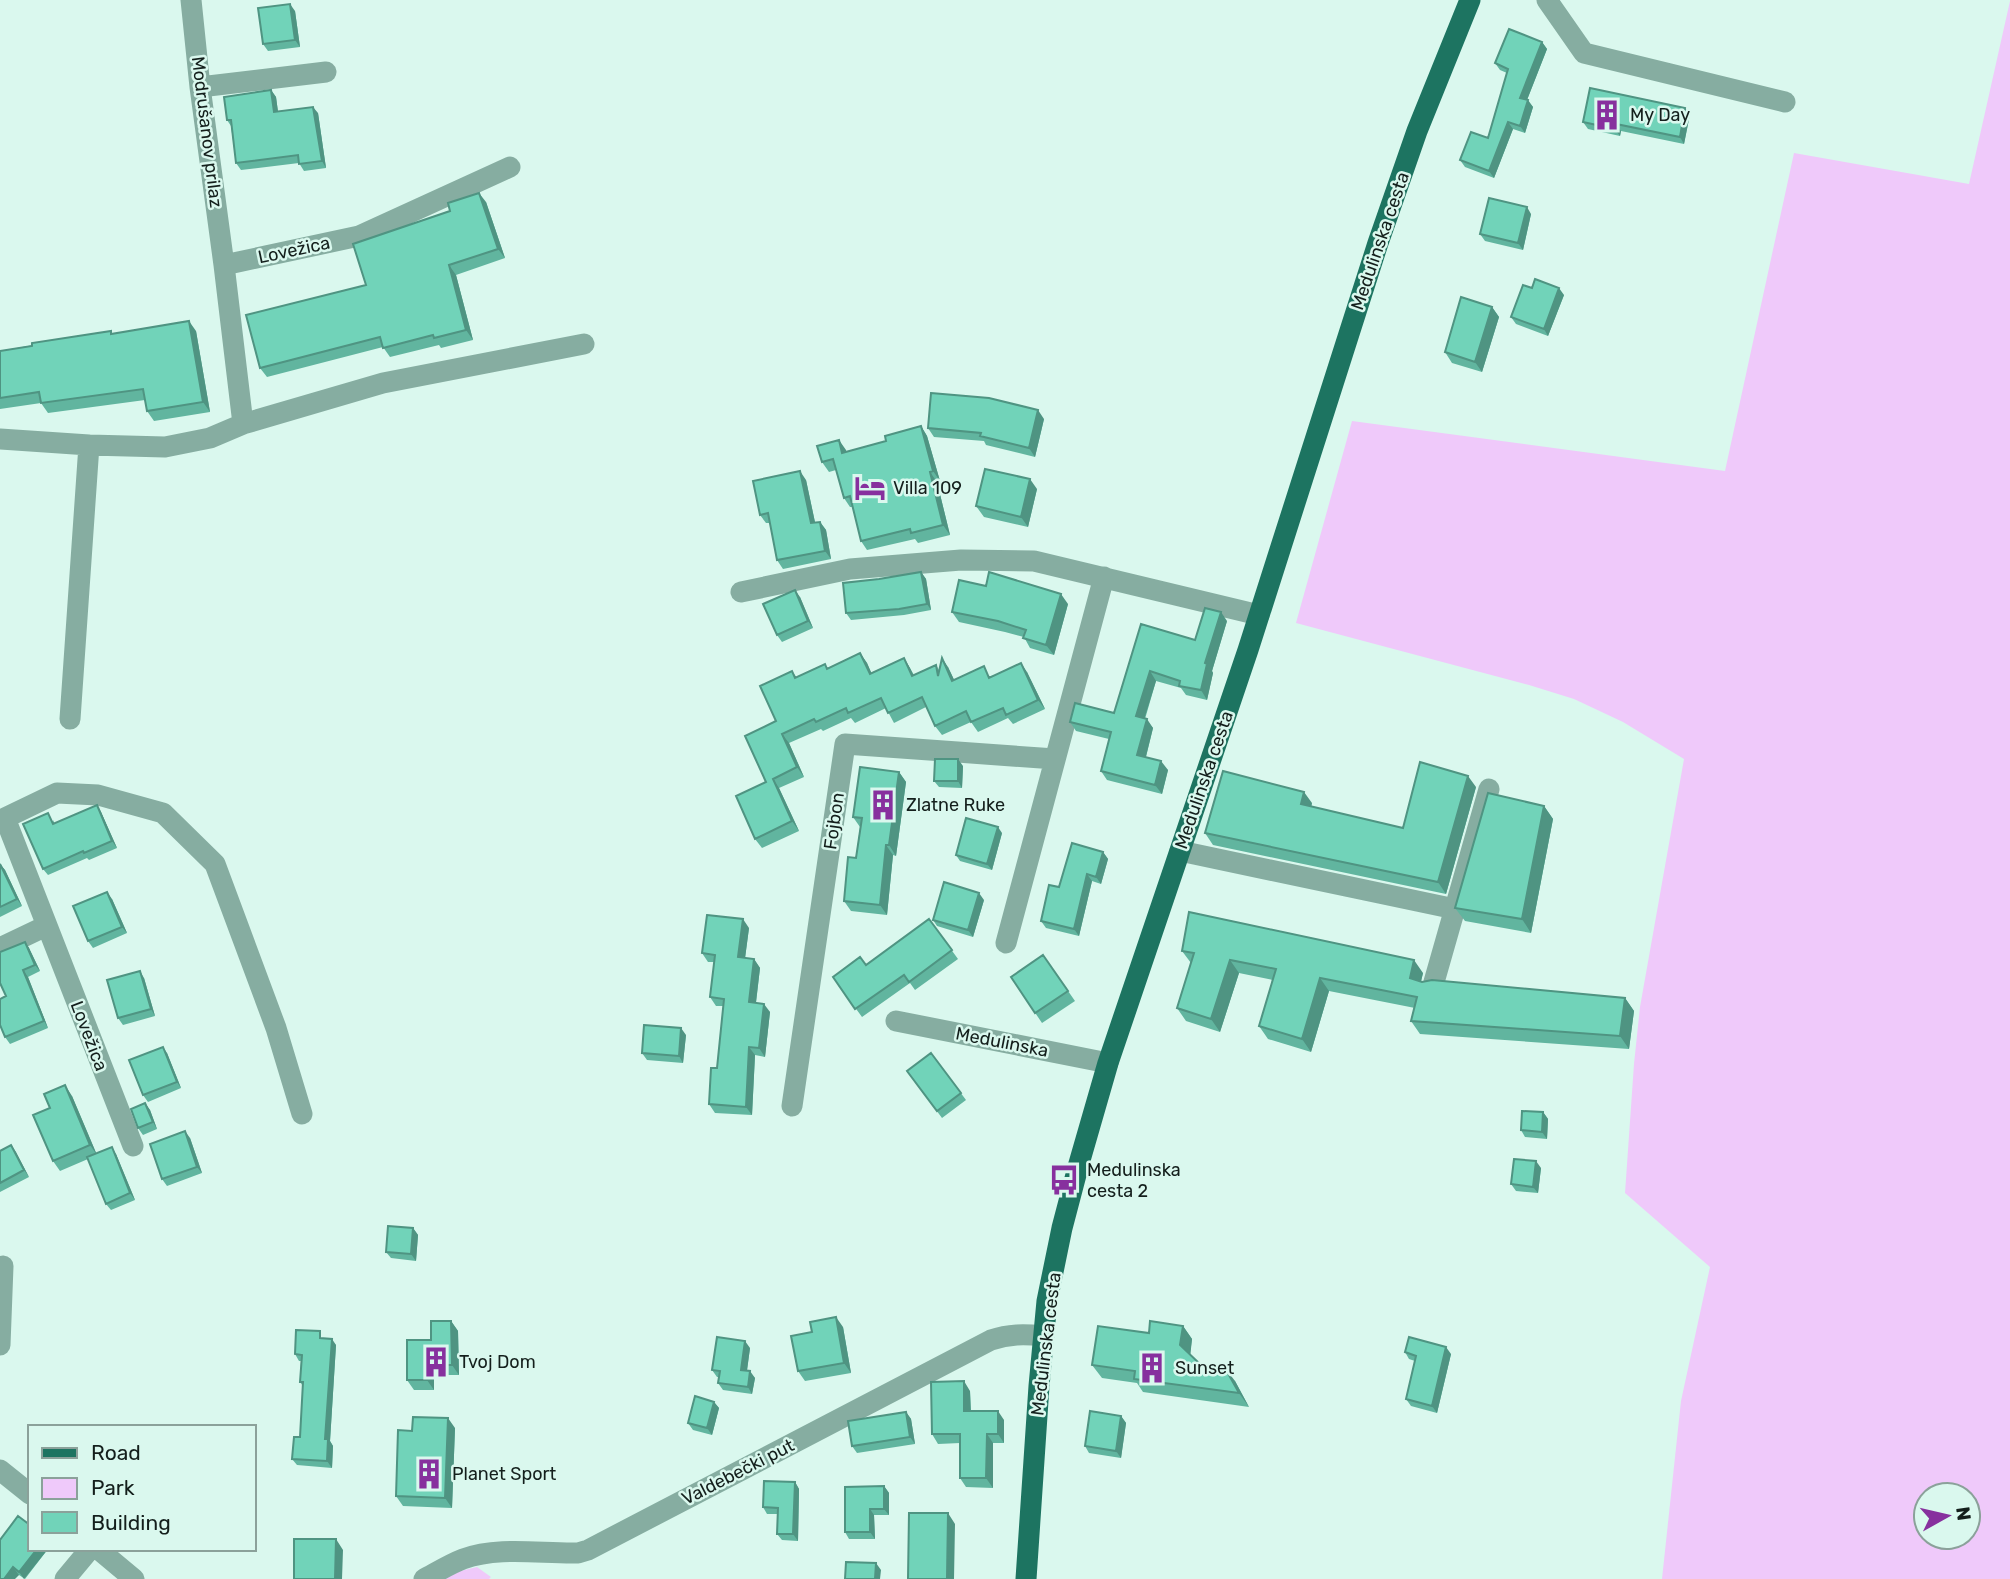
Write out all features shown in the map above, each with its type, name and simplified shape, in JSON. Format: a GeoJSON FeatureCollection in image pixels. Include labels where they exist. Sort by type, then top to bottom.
{"type":"FeatureCollection","features":[{"type":"Feature","properties":{"kind":"main road","name":"Medulinska cesta"},"geometry":{"type":"LineString","coordinates":[[1026,1579],[1047,1301],[1062,1228],[1108,1063],[1259,615],[1378,243],[1417,131],[1470,0]]}},
{"type":"Feature","properties":{"kind":"street","name":"Modrušanov prilaz"},"geometry":{"type":"LineString","coordinates":[[191,0],[224,265]]}},
{"type":"Feature","properties":{"kind":"street"},"geometry":{"type":"LineString","coordinates":[[1547,0],[1584,52],[1785,102]]}},
{"type":"Feature","properties":{"kind":"street"},"geometry":{"type":"LineString","coordinates":[[200,87],[326,72]]}},
{"type":"Feature","properties":{"kind":"street","name":"Lovežica"},"geometry":{"type":"LineString","coordinates":[[224,265],[359,236],[510,167]]}},
{"type":"Feature","properties":{"kind":"street"},"geometry":{"type":"LineString","coordinates":[[224,265],[243,424]]}},
{"type":"Feature","properties":{"kind":"street"},"geometry":{"type":"LineString","coordinates":[[0,439],[165,447],[210,438],[243,424],[383,383],[584,344]]}},
{"type":"Feature","properties":{"kind":"street"},"geometry":{"type":"LineString","coordinates":[[70,719],[89,445]]}},
{"type":"Feature","properties":{"kind":"street"},"geometry":{"type":"LineString","coordinates":[[741,592],[850,569],[961,560],[1034,561],[1259,615]]}},
{"type":"Feature","properties":{"kind":"street"},"geometry":{"type":"LineString","coordinates":[[1006,943],[1104,577]]}},
{"type":"Feature","properties":{"kind":"street","name":"Fojbon"},"geometry":{"type":"LineString","coordinates":[[792,1107],[845,744],[1055,759]]}},
{"type":"Feature","properties":{"kind":"street"},"geometry":{"type":"LineString","coordinates":[[1434,982],[1489,789]]}},
{"type":"Feature","properties":{"kind":"street","name":"Lovežica"},"geometry":{"type":"LineString","coordinates":[[133,1146],[5,818],[57,793],[98,795],[163,813],[215,864],[276,1028],[302,1114]]}},
{"type":"Feature","properties":{"kind":"street"},"geometry":{"type":"LineString","coordinates":[[1180,851],[1454,909]]}},
{"type":"Feature","properties":{"kind":"street"},"geometry":{"type":"LineString","coordinates":[[0,948],[46,926]]}},
{"type":"Feature","properties":{"kind":"street","name":"Medulinska"},"geometry":{"type":"LineString","coordinates":[[896,1021],[1108,1063]]}},
{"type":"Feature","properties":{"kind":"street"},"geometry":{"type":"LineString","coordinates":[[0,1345],[3,1266]]}},
{"type":"Feature","properties":{"kind":"street","name":"Valdebečki put"},"geometry":{"type":"LineString","coordinates":[[424,1579],[462,1559],[481,1554],[578,1553],[588,1550],[991,1340],[1006,1335],[1043,1336]]}},
{"type":"Feature","properties":{"kind":"street"},"geometry":{"type":"LineString","coordinates":[[0,1470],[28,1492]]}},
{"type":"Feature","properties":{"kind":"street"},"geometry":{"type":"LineString","coordinates":[[65,1579],[88,1551]]}},
{"type":"Feature","properties":{"kind":"street"},"geometry":{"type":"LineString","coordinates":[[100,1551],[135,1579]]}},
{"type":"Feature","properties":{"kind":"green space"},"geometry":{"type":"Polygon","coordinates":[[[2010,1],[2010,1579],[1662,1579],[1681,1401],[1710,1267],[1625,1193],[1640,1007],[1684,759],[1623,722],[1574,699],[1296,623],[1352,421],[1725,471],[1794,153],[1969,184],[2010,1]]]}},
{"type":"Feature","properties":{"kind":"green space"},"geometry":{"type":"Polygon","coordinates":[[[477,1567],[491,1577],[442,1579],[452,1573],[477,1567]]]}},
{"type":"Feature","properties":{"kind":"building"},"geometry":{"type":"Polygon","coordinates":[[[290,4],[295,40],[263,44],[258,8],[290,4]]]}},
{"type":"Feature","properties":{"kind":"building"},"geometry":{"type":"Polygon","coordinates":[[[1509,29],[1542,42],[1520,98],[1528,100],[1520,126],[1508,122],[1489,171],[1460,160],[1471,132],[1488,138],[1508,69],[1495,63],[1509,29]]]}},
{"type":"Feature","properties":{"kind":"building"},"geometry":{"type":"Polygon","coordinates":[[[1590,88],[1685,108],[1680,137],[1616,124],[1615,129],[1583,122],[1590,88]]]}},
{"type":"Feature","properties":{"kind":"building"},"geometry":{"type":"Polygon","coordinates":[[[271,90],[274,112],[313,107],[322,161],[299,164],[298,155],[236,163],[231,120],[227,120],[224,97],[271,90]]]}},
{"type":"Feature","properties":{"kind":"building"},"geometry":{"type":"Polygon","coordinates":[[[479,193],[498,249],[449,265],[466,330],[434,338],[433,335],[383,348],[380,337],[260,368],[246,315],[366,285],[353,244],[450,211],[448,203],[479,193]]]}},
{"type":"Feature","properties":{"kind":"building"},"geometry":{"type":"Polygon","coordinates":[[[1489,198],[1527,207],[1518,243],[1480,234],[1489,198]]]}},
{"type":"Feature","properties":{"kind":"building"},"geometry":{"type":"Polygon","coordinates":[[[1535,279],[1559,288],[1544,329],[1511,317],[1523,285],[1532,288],[1535,279]]]}},
{"type":"Feature","properties":{"kind":"building"},"geometry":{"type":"Polygon","coordinates":[[[1461,297],[1492,307],[1475,362],[1445,352],[1461,297]]]}},
{"type":"Feature","properties":{"kind":"building"},"geometry":{"type":"Polygon","coordinates":[[[189,321],[203,402],[147,411],[143,389],[41,403],[39,392],[0,398],[0,351],[32,346],[32,343],[189,321]]]}},
{"type":"Feature","properties":{"kind":"building"},"geometry":{"type":"Polygon","coordinates":[[[931,393],[989,398],[1038,410],[1029,448],[980,436],[981,433],[928,428],[931,393]]]}},
{"type":"Feature","properties":{"kind":"building"},"geometry":{"type":"Polygon","coordinates":[[[921,426],[943,525],[911,533],[910,529],[861,541],[850,496],[844,498],[833,459],[822,462],[817,446],[839,440],[842,453],[886,441],[885,436],[921,426]]]}},
{"type":"Feature","properties":{"kind":"building"},"geometry":{"type":"Polygon","coordinates":[[[985,469],[1030,479],[1021,517],[976,506],[985,469]]]}},
{"type":"Feature","properties":{"kind":"building"},"geometry":{"type":"Polygon","coordinates":[[[800,471],[811,523],[820,522],[825,551],[777,560],[768,513],[760,515],[753,481],[800,471]]]}},
{"type":"Feature","properties":{"kind":"building"},"geometry":{"type":"Polygon","coordinates":[[[921,572],[927,604],[846,613],[843,583],[921,572]]]}},
{"type":"Feature","properties":{"kind":"building"},"geometry":{"type":"Polygon","coordinates":[[[989,572],[1061,594],[1046,645],[1023,638],[1026,630],[998,621],[952,612],[959,580],[986,586],[989,572]]]}},
{"type":"Feature","properties":{"kind":"building"},"geometry":{"type":"Polygon","coordinates":[[[795,590],[808,621],[777,635],[763,604],[795,590]]]}},
{"type":"Feature","properties":{"kind":"building"},"geometry":{"type":"Polygon","coordinates":[[[1205,608],[1221,612],[1205,663],[1207,664],[1201,690],[1179,686],[1180,681],[1150,671],[1136,716],[1147,719],[1137,755],[1161,761],[1155,785],[1101,771],[1111,732],[1070,722],[1075,703],[1114,713],[1141,624],[1195,640],[1205,608]]]}},
{"type":"Feature","properties":{"kind":"building"},"geometry":{"type":"Polygon","coordinates":[[[860,653],[870,674],[904,658],[912,676],[936,665],[938,676],[942,658],[952,681],[984,666],[989,678],[1021,663],[1038,700],[1006,715],[1003,708],[971,722],[966,711],[935,726],[922,697],[888,713],[881,698],[848,713],[846,708],[816,722],[814,719],[782,734],[797,767],[773,779],[792,821],[755,839],[736,796],[766,782],[745,736],[776,721],[760,686],[792,671],[795,678],[825,664],[827,669],[860,653]]]}},
{"type":"Feature","properties":{"kind":"building"},"geometry":{"type":"Polygon","coordinates":[[[935,759],[958,759],[958,781],[934,781],[935,759]]]}},
{"type":"Feature","properties":{"kind":"building"},"geometry":{"type":"Polygon","coordinates":[[[1420,762],[1468,776],[1438,882],[1205,833],[1223,771],[1304,792],[1301,804],[1403,828],[1420,762]]]}},
{"type":"Feature","properties":{"kind":"building"},"geometry":{"type":"Polygon","coordinates":[[[860,767],[899,772],[889,845],[886,845],[880,905],[844,901],[848,857],[856,858],[862,818],[853,817],[860,767]]]}},
{"type":"Feature","properties":{"kind":"building"},"geometry":{"type":"Polygon","coordinates":[[[1488,793],[1544,806],[1522,919],[1455,908],[1488,793]]]}},
{"type":"Feature","properties":{"kind":"building"},"geometry":{"type":"Polygon","coordinates":[[[97,805],[112,841],[43,869],[23,824],[48,813],[53,824],[97,805]]]}},
{"type":"Feature","properties":{"kind":"building"},"geometry":{"type":"Polygon","coordinates":[[[966,818],[998,827],[987,864],[956,855],[966,818]]]}},
{"type":"Feature","properties":{"kind":"building"},"geometry":{"type":"Polygon","coordinates":[[[1072,843],[1103,852],[1096,877],[1087,874],[1074,929],[1041,921],[1049,885],[1059,887],[1072,843]]]}},
{"type":"Feature","properties":{"kind":"building"},"geometry":{"type":"Polygon","coordinates":[[[0,864],[17,899],[0,907],[0,864]]]}},
{"type":"Feature","properties":{"kind":"building"},"geometry":{"type":"Polygon","coordinates":[[[944,882],[979,893],[968,930],[933,920],[944,882]]]}},
{"type":"Feature","properties":{"kind":"building"},"geometry":{"type":"Polygon","coordinates":[[[107,892],[122,927],[88,941],[73,906],[107,892]]]}},
{"type":"Feature","properties":{"kind":"building"},"geometry":{"type":"Polygon","coordinates":[[[1189,912],[1414,960],[1410,978],[1422,982],[1432,980],[1625,998],[1620,1036],[1411,1021],[1417,997],[1320,978],[1302,1039],[1259,1026],[1276,969],[1230,960],[1211,1019],[1177,1008],[1194,953],[1182,951],[1189,912]]]}},
{"type":"Feature","properties":{"kind":"building"},"geometry":{"type":"Polygon","coordinates":[[[707,915],[743,919],[738,957],[754,959],[749,1002],[764,1004],[759,1048],[749,1047],[746,1107],[709,1104],[711,1068],[717,1068],[724,999],[710,997],[715,955],[702,953],[707,915]]]}},
{"type":"Feature","properties":{"kind":"building"},"geometry":{"type":"Polygon","coordinates":[[[929,919],[952,950],[909,982],[904,975],[855,1009],[833,977],[860,957],[866,965],[929,919]]]}},
{"type":"Feature","properties":{"kind":"building"},"geometry":{"type":"Polygon","coordinates":[[[25,942],[35,965],[23,970],[44,1021],[5,1037],[0,1025],[0,999],[6,996],[0,983],[0,952],[25,942]]]}},
{"type":"Feature","properties":{"kind":"building"},"geometry":{"type":"Polygon","coordinates":[[[1043,955],[1068,991],[1035,1013],[1011,977],[1043,955]]]}},
{"type":"Feature","properties":{"kind":"building"},"geometry":{"type":"Polygon","coordinates":[[[140,971],[151,1009],[118,1018],[107,980],[140,971]]]}},
{"type":"Feature","properties":{"kind":"building"},"geometry":{"type":"Polygon","coordinates":[[[644,1025],[681,1028],[679,1056],[642,1053],[644,1025]]]}},
{"type":"Feature","properties":{"kind":"building"},"geometry":{"type":"Polygon","coordinates":[[[163,1047],[177,1082],[143,1095],[129,1060],[163,1047]]]}},
{"type":"Feature","properties":{"kind":"building"},"geometry":{"type":"Polygon","coordinates":[[[931,1053],[961,1093],[937,1111],[907,1071],[931,1053]]]}},
{"type":"Feature","properties":{"kind":"building"},"geometry":{"type":"Polygon","coordinates":[[[65,1085],[90,1145],[53,1161],[33,1115],[50,1108],[44,1094],[65,1085]]]}},
{"type":"Feature","properties":{"kind":"building"},"geometry":{"type":"Polygon","coordinates":[[[145,1103],[153,1122],[138,1128],[131,1109],[145,1103]]]}},
{"type":"Feature","properties":{"kind":"building"},"geometry":{"type":"Polygon","coordinates":[[[1522,1111],[1543,1112],[1542,1132],[1521,1130],[1522,1111]]]}},
{"type":"Feature","properties":{"kind":"building"},"geometry":{"type":"Polygon","coordinates":[[[185,1131],[197,1167],[162,1179],[150,1144],[185,1131]]]}},
{"type":"Feature","properties":{"kind":"building"},"geometry":{"type":"Polygon","coordinates":[[[11,1145],[24,1170],[0,1183],[0,1151],[11,1145]]]}},
{"type":"Feature","properties":{"kind":"building"},"geometry":{"type":"Polygon","coordinates":[[[112,1147],[130,1193],[106,1204],[87,1157],[112,1147]]]}},
{"type":"Feature","properties":{"kind":"building"},"geometry":{"type":"Polygon","coordinates":[[[1514,1159],[1536,1161],[1533,1187],[1511,1184],[1514,1159]]]}},
{"type":"Feature","properties":{"kind":"building"},"geometry":{"type":"Polygon","coordinates":[[[388,1226],[413,1228],[411,1254],[386,1252],[388,1226]]]}},
{"type":"Feature","properties":{"kind":"building"},"geometry":{"type":"Polygon","coordinates":[[[836,1317],[844,1363],[798,1371],[791,1336],[812,1332],[810,1322],[836,1317]]]}},
{"type":"Feature","properties":{"kind":"building"},"geometry":{"type":"Polygon","coordinates":[[[431,1321],[451,1321],[452,1365],[427,1365],[427,1380],[407,1380],[407,1340],[431,1340],[431,1321]]]}},
{"type":"Feature","properties":{"kind":"building","name":"Sunset"},"geometry":{"type":"Polygon","coordinates":[[[1150,1321],[1183,1326],[1180,1345],[1201,1365],[1225,1368],[1239,1393],[1134,1379],[1135,1371],[1092,1365],[1098,1326],[1149,1333],[1150,1321]]]}},
{"type":"Feature","properties":{"kind":"building"},"geometry":{"type":"Polygon","coordinates":[[[296,1330],[320,1331],[320,1338],[332,1339],[325,1439],[328,1439],[327,1461],[292,1459],[294,1437],[300,1437],[303,1382],[300,1382],[302,1355],[295,1354],[296,1330]]]}},
{"type":"Feature","properties":{"kind":"building"},"geometry":{"type":"Polygon","coordinates":[[[717,1337],[745,1341],[741,1370],[750,1371],[748,1387],[718,1383],[720,1371],[712,1370],[717,1337]]]}},
{"type":"Feature","properties":{"kind":"building"},"geometry":{"type":"Polygon","coordinates":[[[1409,1337],[1446,1347],[1432,1406],[1406,1399],[1416,1356],[1405,1352],[1409,1337]]]}},
{"type":"Feature","properties":{"kind":"building"},"geometry":{"type":"Polygon","coordinates":[[[964,1381],[964,1411],[998,1411],[998,1434],[987,1434],[986,1478],[960,1478],[960,1434],[932,1434],[931,1382],[964,1381]]]}},
{"type":"Feature","properties":{"kind":"building"},"geometry":{"type":"Polygon","coordinates":[[[695,1396],[714,1402],[707,1428],[688,1423],[695,1396]]]}},
{"type":"Feature","properties":{"kind":"building"},"geometry":{"type":"Polygon","coordinates":[[[1090,1411],[1121,1416],[1116,1451],[1085,1446],[1090,1411]]]}},
{"type":"Feature","properties":{"kind":"building"},"geometry":{"type":"Polygon","coordinates":[[[906,1412],[910,1437],[852,1446],[848,1421],[906,1412]]]}},
{"type":"Feature","properties":{"kind":"building","name":"Planet Sport"},"geometry":{"type":"Polygon","coordinates":[[[413,1417],[448,1418],[445,1498],[396,1496],[398,1430],[412,1431],[413,1417]]]}},
{"type":"Feature","properties":{"kind":"building"},"geometry":{"type":"Polygon","coordinates":[[[764,1481],[795,1482],[793,1534],[777,1534],[778,1508],[763,1507],[764,1481]]]}},
{"type":"Feature","properties":{"kind":"building"},"geometry":{"type":"Polygon","coordinates":[[[884,1486],[884,1509],[870,1509],[870,1532],[845,1532],[845,1487],[884,1486]]]}},
{"type":"Feature","properties":{"kind":"building"},"geometry":{"type":"Polygon","coordinates":[[[909,1513],[948,1513],[947,1579],[908,1579],[909,1513]]]}},
{"type":"Feature","properties":{"kind":"building"},"geometry":{"type":"Polygon","coordinates":[[[18,1516],[28,1524],[28,1551],[35,1551],[19,1572],[13,1567],[4,1579],[0,1579],[0,1540],[18,1516]]]}},
{"type":"Feature","properties":{"kind":"building"},"geometry":{"type":"Polygon","coordinates":[[[294,1539],[336,1539],[335,1579],[294,1579],[294,1539]]]}},
{"type":"Feature","properties":{"kind":"building"},"geometry":{"type":"Polygon","coordinates":[[[846,1562],[876,1563],[875,1579],[845,1579],[846,1562]]]}},
{"type":"Feature","properties":{"kind":"place","name":"My Day"},"geometry":{"type":"Point","coordinates":[1607,115]}},
{"type":"Feature","properties":{"kind":"place","name":"Villa 109"},"geometry":{"type":"Point","coordinates":[870,488]}},
{"type":"Feature","properties":{"kind":"place","name":"Zlatne Ruke"},"geometry":{"type":"Point","coordinates":[883,805]}},
{"type":"Feature","properties":{"kind":"place","name":"Medulinska cesta 2"},"geometry":{"type":"Point","coordinates":[1064,1180]}},
{"type":"Feature","properties":{"kind":"place","name":"Tvoj Dom"},"geometry":{"type":"Point","coordinates":[436,1362]}},
{"type":"Feature","properties":{"kind":"place","name":"Sunset"},"geometry":{"type":"Point","coordinates":[1152,1368]}},
{"type":"Feature","properties":{"kind":"place","name":"Planet Sport"},"geometry":{"type":"Point","coordinates":[429,1474]}}]}
